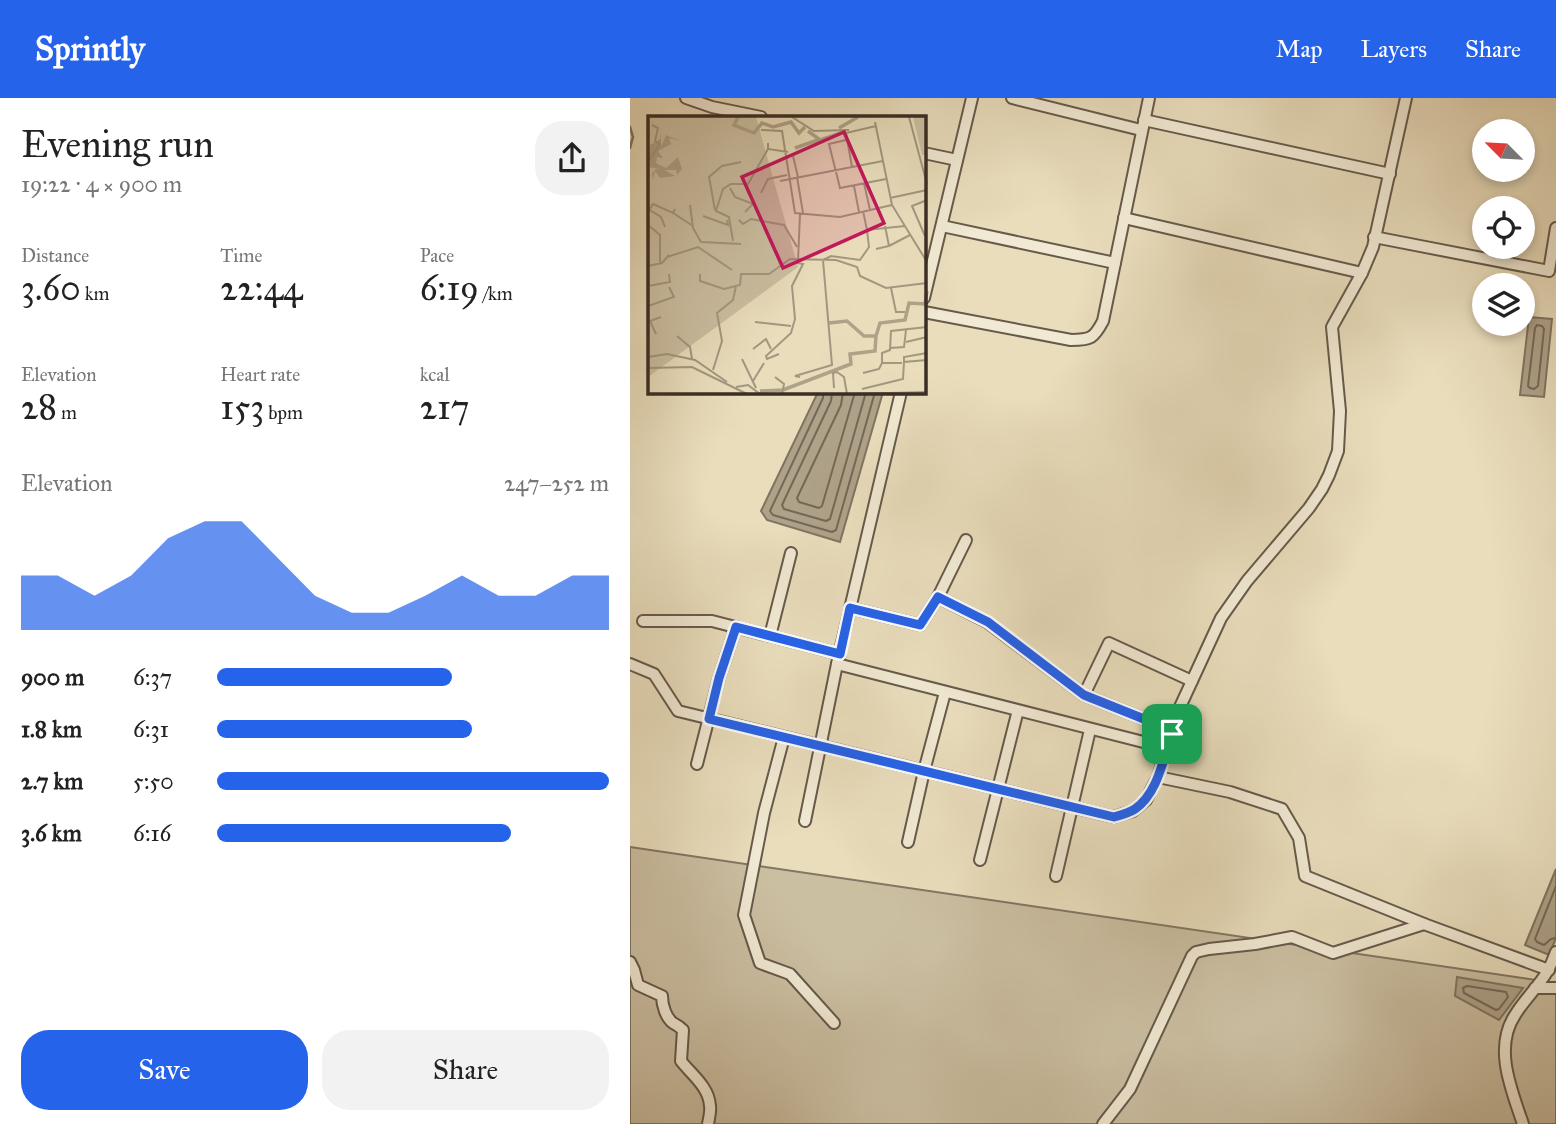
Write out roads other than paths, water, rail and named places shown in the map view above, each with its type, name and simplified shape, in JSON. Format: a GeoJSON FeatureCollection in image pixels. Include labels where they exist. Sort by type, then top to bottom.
{"type":"FeatureCollection","features":[{"type":"Feature","properties":{"kind":"street"},"geometry":{"type":"LineString","coordinates":[[686,98],[711,112],[751,116]]}},
{"type":"Feature","properties":{"kind":"street"},"geometry":{"type":"LineString","coordinates":[[926,290],[972,98]]}},
{"type":"Feature","properties":{"kind":"street"},"geometry":{"type":"LineString","coordinates":[[1012,98],[1390,174]]}},
{"type":"Feature","properties":{"kind":"street"},"geometry":{"type":"LineString","coordinates":[[926,312],[1071,341],[1088,340],[1096,334],[1103,321],[1149,98]]}},
{"type":"Feature","properties":{"kind":"street"},"geometry":{"type":"LineString","coordinates":[[630,664],[654,674],[678,712],[1114,817],[1133,811],[1146,800],[1158,777],[1180,707],[1221,618],[1247,581],[1309,508],[1329,475],[1338,451],[1340,411],[1332,327],[1373,247],[1406,98]]}},
{"type":"Feature","properties":{"kind":"street"},"geometry":{"type":"LineString","coordinates":[[926,153],[957,160]]}},
{"type":"Feature","properties":{"kind":"street"},"geometry":{"type":"LineString","coordinates":[[1124,218],[1362,273]]}},
{"type":"Feature","properties":{"kind":"street"},"geometry":{"type":"LineString","coordinates":[[942,226],[1115,263]]}},
{"type":"Feature","properties":{"kind":"street"},"geometry":{"type":"LineString","coordinates":[[1374,237],[1552,271],[1556,228]]}},
{"type":"Feature","properties":{"kind":"street"},"geometry":{"type":"LineString","coordinates":[[805,821],[838,659],[901,394]]}},
{"type":"Feature","properties":{"kind":"street"},"geometry":{"type":"LineString","coordinates":[[850,608],[920,625],[938,597],[966,540]]}},
{"type":"Feature","properties":{"kind":"street"},"geometry":{"type":"LineString","coordinates":[[770,636],[791,553]]}},
{"type":"Feature","properties":{"kind":"street"},"geometry":{"type":"LineString","coordinates":[[938,597],[988,622],[1084,695],[1159,725],[1164,732],[1172,734]]}},
{"type":"Feature","properties":{"kind":"street"},"geometry":{"type":"LineString","coordinates":[[643,621],[712,621],[770,636],[838,659],[1167,748]]}},
{"type":"Feature","properties":{"kind":"street"},"geometry":{"type":"LineString","coordinates":[[697,764],[719,678],[736,627]]}},
{"type":"Feature","properties":{"kind":"street"},"geometry":{"type":"LineString","coordinates":[[1084,695],[1109,643],[1192,681]]}},
{"type":"Feature","properties":{"kind":"street"},"geometry":{"type":"LineString","coordinates":[[908,842],[944,695]]}},
{"type":"Feature","properties":{"kind":"street"},"geometry":{"type":"LineString","coordinates":[[980,860],[1017,714]]}},
{"type":"Feature","properties":{"kind":"street"},"geometry":{"type":"LineString","coordinates":[[1056,876],[1089,734]]}},
{"type":"Feature","properties":{"kind":"street"},"geometry":{"type":"LineString","coordinates":[[783,737],[764,813],[744,915],[760,963],[790,974],[834,1023]]}},
{"type":"Feature","properties":{"kind":"street"},"geometry":{"type":"LineString","coordinates":[[1158,777],[1230,793],[1282,809],[1299,838],[1305,876],[1549,970]]}},
{"type":"Feature","properties":{"kind":"street"},"geometry":{"type":"LineString","coordinates":[[1103,1124],[1130,1089],[1192,956],[1196,953],[1292,937],[1332,953],[1424,924]]}},
{"type":"Feature","properties":{"kind":"street"},"geometry":{"type":"LineString","coordinates":[[1523,1124],[1504,1058],[1508,1030],[1514,1016],[1549,970],[1556,952]]}},
{"type":"Feature","properties":{"kind":"street"},"geometry":{"type":"LineString","coordinates":[[630,962],[638,985],[662,996],[662,1004],[671,1022],[683,1030],[681,1061],[704,1088],[710,1105],[708,1124]]}},
{"type":"Feature","properties":{"kind":"street"},"geometry":{"type":"LineString","coordinates":[[1535,988],[1556,988]]}},
{"type":"Feature","properties":{"kind":"water"},"geometry":{"type":"Polygon","coordinates":[[[1535,318],[1552,319],[1544,397],[1520,395],[1527,336],[1535,336],[1535,318]]]}},
{"type":"Feature","properties":{"kind":"water"},"geometry":{"type":"Polygon","coordinates":[[[817,394],[882,394],[840,542],[767,520],[761,511],[817,394]]]}},
{"type":"Feature","properties":{"kind":"water"},"geometry":{"type":"Polygon","coordinates":[[[1556,869],[1556,938],[1549,955],[1525,945],[1556,869]]]}},
{"type":"Feature","properties":{"kind":"water"},"geometry":{"type":"Polygon","coordinates":[[[1457,977],[1523,988],[1499,1020],[1455,996],[1457,977]]]}},
{"type":"Feature","properties":{"kind":"waterway"},"geometry":{"type":"LineString","coordinates":[[630,127],[633,137],[630,148]]}}]}
